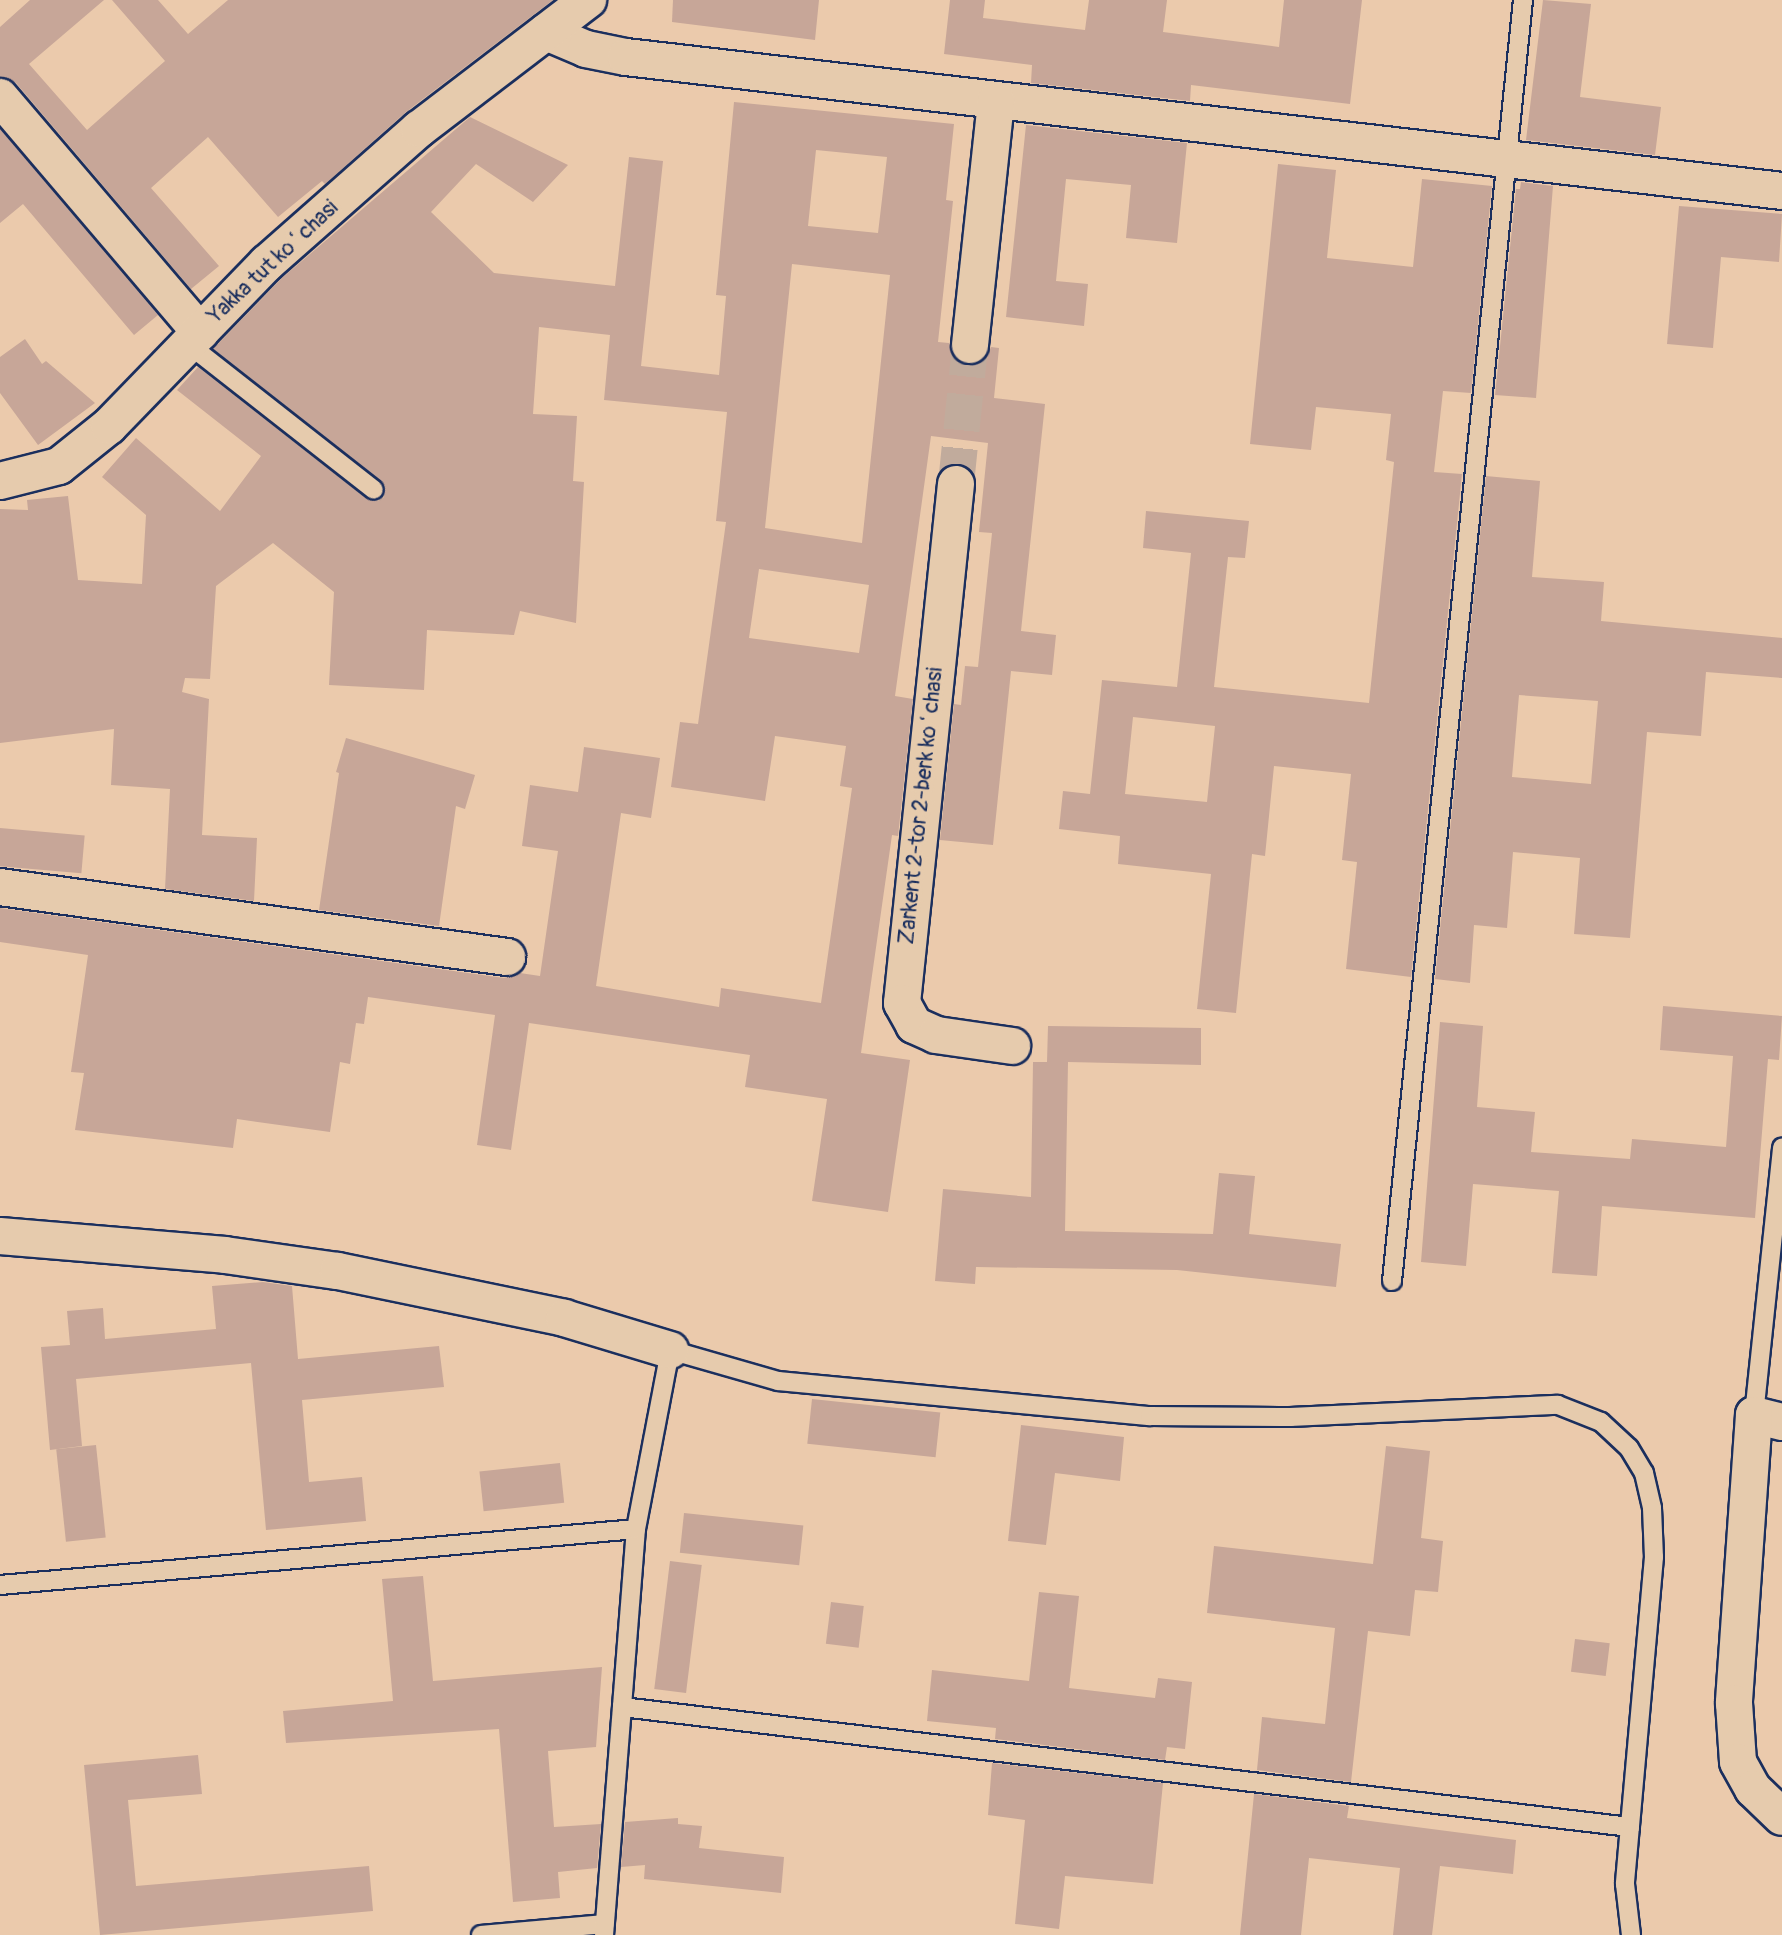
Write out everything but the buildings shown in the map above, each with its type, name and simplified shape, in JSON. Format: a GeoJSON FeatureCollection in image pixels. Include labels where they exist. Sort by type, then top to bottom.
{"type":"FeatureCollection","features":[{"type":"Feature","properties":{"kind":"street","name":"Yakka tut koʻchasi"},"geometry":{"type":"LineString","coordinates":[[0,97],[194,338],[267,263],[419,129],[588,0]]}},
{"type":"Feature","properties":{"kind":"street"},"geometry":{"type":"LineString","coordinates":[[546,32],[586,49],[626,57],[1782,191]]}},
{"type":"Feature","properties":{"kind":"street"},"geometry":{"type":"LineString","coordinates":[[970,345],[996,100]]}},
{"type":"Feature","properties":{"kind":"street"},"geometry":{"type":"LineString","coordinates":[[0,481],[59,466],[109,426],[194,338]]}},
{"type":"Feature","properties":{"kind":"street","name":"Zarkent 2-tor 2-berk koʻchasi"},"geometry":{"type":"LineString","coordinates":[[956,484],[902,1003],[914,1025],[936,1035],[1012,1046]]}},
{"type":"Feature","properties":{"kind":"street"},"geometry":{"type":"LineString","coordinates":[[0,887],[507,957]]}},
{"type":"Feature","properties":{"kind":"street"},"geometry":{"type":"LineString","coordinates":[[0,1236],[225,1255],[338,1271],[564,1318],[670,1350]]}},
{"type":"Feature","properties":{"kind":"street"},"geometry":{"type":"LineString","coordinates":[[1768,1418],[1734,1703],[1738,1762],[1753,1789],[1782,1817]]}},
{"type":"Feature","properties":{"kind":"lane"},"geometry":{"type":"LineString","coordinates":[[1392,1281],[1523,0]]}},
{"type":"Feature","properties":{"kind":"lane"},"geometry":{"type":"LineString","coordinates":[[194,338],[374,490]]}},
{"type":"Feature","properties":{"kind":"lane"},"geometry":{"type":"LineString","coordinates":[[1768,1418],[1782,1147]]}},
{"type":"Feature","properties":{"kind":"lane"},"geometry":{"type":"LineString","coordinates":[[481,1935],[604,1930],[636,1529],[670,1350],[778,1381],[1150,1416],[1290,1417],[1558,1405],[1601,1422],[1629,1448],[1644,1473],[1652,1508],[1654,1557],[1625,1884],[1631,1935]]}},
{"type":"Feature","properties":{"kind":"lane"},"geometry":{"type":"LineString","coordinates":[[0,1585],[636,1529]]}},
{"type":"Feature","properties":{"kind":"lane"},"geometry":{"type":"LineString","coordinates":[[622,1707],[1630,1827]]}},
{"type":"Feature","properties":{"kind":"tunnel"},"geometry":{"type":"LineString","coordinates":[[956,484],[970,345]]}}]}
